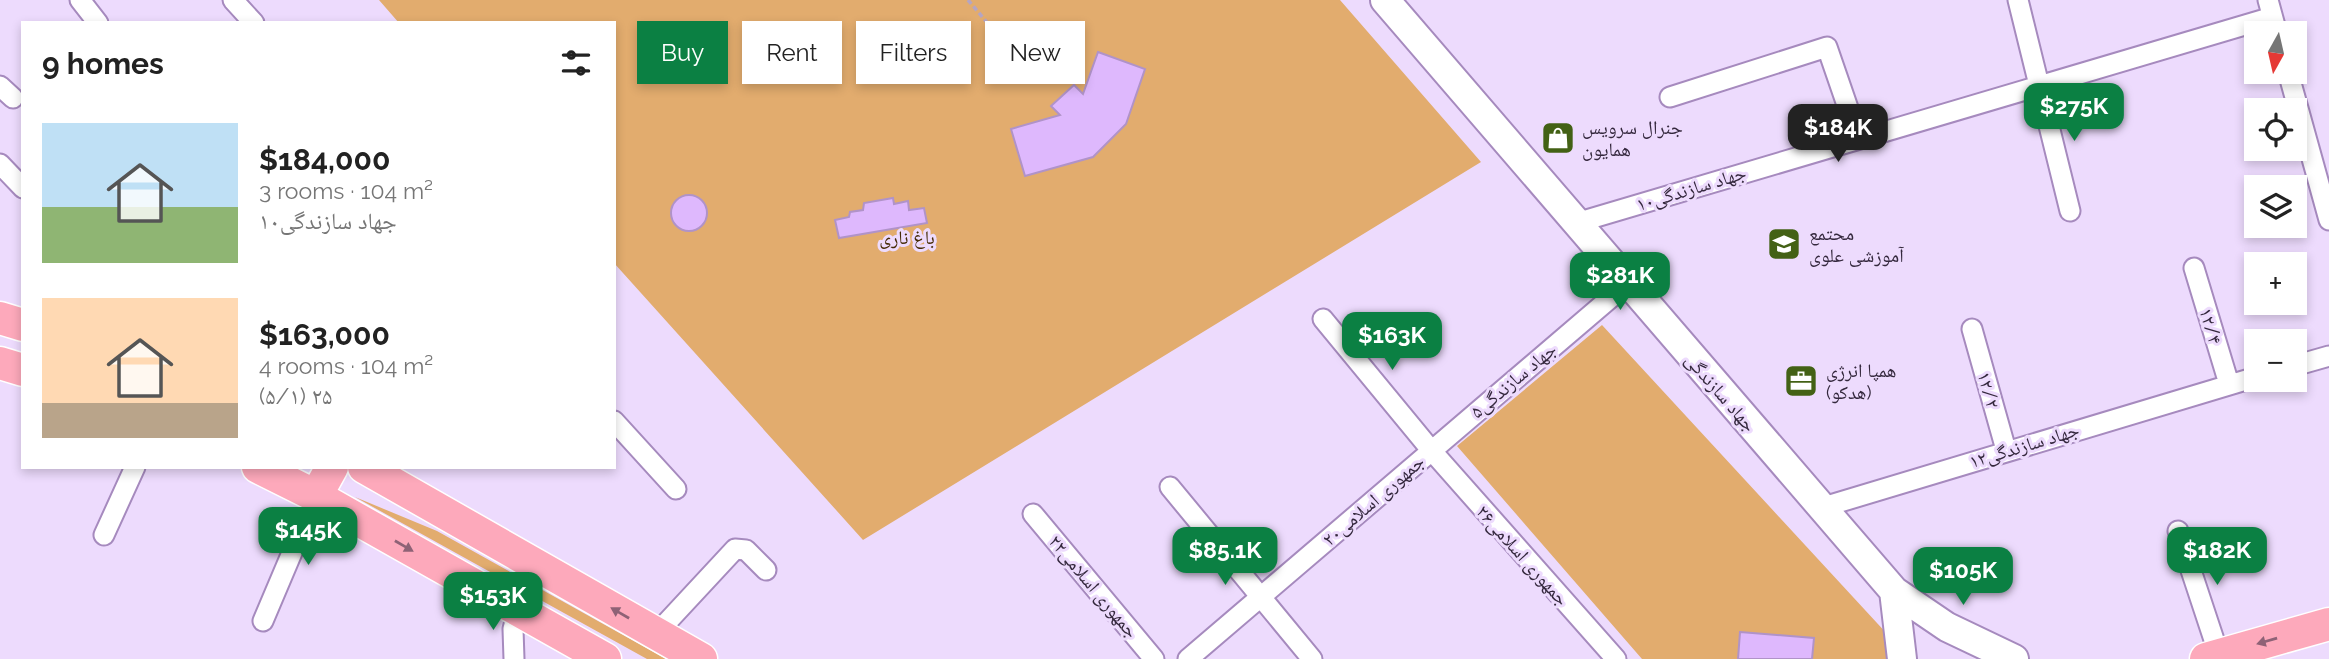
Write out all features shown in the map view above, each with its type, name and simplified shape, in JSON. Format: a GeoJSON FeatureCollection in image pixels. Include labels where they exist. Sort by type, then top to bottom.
{"type":"FeatureCollection","features":[{"type":"Feature","properties":{"kind":"main road","name":"جهاد سازندگی"},"geometry":{"type":"LineString","coordinates":[[1385,0],[1894,591],[1947,627],[2014,659]]}},
{"type":"Feature","properties":{"kind":"main road"},"geometry":{"type":"LineString","coordinates":[[0,318],[21,324]]}},
{"type":"Feature","properties":{"kind":"main road"},"geometry":{"type":"LineString","coordinates":[[0,363],[21,369]]}},
{"type":"Feature","properties":{"kind":"main road"},"geometry":{"type":"LineString","coordinates":[[262,469],[316,496],[606,659]]}},
{"type":"Feature","properties":{"kind":"main road"},"geometry":{"type":"LineString","coordinates":[[316,496],[331,469]]}},
{"type":"Feature","properties":{"kind":"main road"},"geometry":{"type":"LineString","coordinates":[[367,469],[701,659]]}},
{"type":"Feature","properties":{"kind":"main road"},"geometry":{"type":"LineString","coordinates":[[1894,591],[1902,659]]}},
{"type":"Feature","properties":{"kind":"main road"},"geometry":{"type":"LineString","coordinates":[[2212,657],[2329,624]]}},
{"type":"Feature","properties":{"kind":"street"},"geometry":{"type":"LineString","coordinates":[[80,0],[97,21]]}},
{"type":"Feature","properties":{"kind":"street"},"geometry":{"type":"LineString","coordinates":[[233,0],[252,21]]}},
{"type":"Feature","properties":{"kind":"street"},"geometry":{"type":"LineString","coordinates":[[2018,0],[2070,211]]}},
{"type":"Feature","properties":{"kind":"street","name":"جهاد سازندگی۱۰"},"geometry":{"type":"LineString","coordinates":[[1576,222],[1857,137],[2272,17]]}},
{"type":"Feature","properties":{"kind":"street"},"geometry":{"type":"LineString","coordinates":[[1670,97],[1827,47],[1857,137]]}},
{"type":"Feature","properties":{"kind":"street"},"geometry":{"type":"LineString","coordinates":[[2291,84],[2329,218]]}},
{"type":"Feature","properties":{"kind":"street"},"geometry":{"type":"LineString","coordinates":[[0,164],[21,186]]}},
{"type":"Feature","properties":{"kind":"street","name":"۱۲/۴"},"geometry":{"type":"LineString","coordinates":[[2194,268],[2228,384]]}},
{"type":"Feature","properties":{"kind":"street","name":"جهاد سازندگی۵"},"geometry":{"type":"LineString","coordinates":[[1431,450],[1628,284]]}},
{"type":"Feature","properties":{"kind":"street","name":"جمهوری اسلامی۲۶"},"geometry":{"type":"LineString","coordinates":[[1323,319],[1431,450],[1616,659]]}},
{"type":"Feature","properties":{"kind":"street","name":"۱۲/۲"},"geometry":{"type":"LineString","coordinates":[[1972,329],[2006,450]]}},
{"type":"Feature","properties":{"kind":"street"},"geometry":{"type":"LineString","coordinates":[[2307,362],[2329,356]]}},
{"type":"Feature","properties":{"kind":"street","name":"جهاد سازندگی۱۲"},"geometry":{"type":"LineString","coordinates":[[1820,508],[2244,380]]}},
{"type":"Feature","properties":{"kind":"street"},"geometry":{"type":"LineString","coordinates":[[616,423],[676,489]]}},
{"type":"Feature","properties":{"kind":"street","name":"جمهوری اسلامی۲۰"},"geometry":{"type":"LineString","coordinates":[[1188,659],[1431,450]]}},
{"type":"Feature","properties":{"kind":"street"},"geometry":{"type":"LineString","coordinates":[[104,535],[134,469]]}},
{"type":"Feature","properties":{"kind":"street"},"geometry":{"type":"LineString","coordinates":[[1170,487],[1312,659]]}},
{"type":"Feature","properties":{"kind":"street"},"geometry":{"type":"LineString","coordinates":[[263,621],[316,496]]}},
{"type":"Feature","properties":{"kind":"street","name":"جمهوری اسلامی۲۲"},"geometry":{"type":"LineString","coordinates":[[1033,514],[1154,659]]}},
{"type":"Feature","properties":{"kind":"street"},"geometry":{"type":"LineString","coordinates":[[2178,531],[2212,657]]}},
{"type":"Feature","properties":{"kind":"street"},"geometry":{"type":"LineString","coordinates":[[656,634],[735,549],[746,550],[766,570]]}},
{"type":"Feature","properties":{"kind":"street"},"geometry":{"type":"LineString","coordinates":[[514,659],[513,629],[518,610]]}},
{"type":"Feature","properties":{"kind":"path"},"geometry":{"type":"LineString","coordinates":[[968,0],[986,21]]}},
{"type":"Feature","properties":{"kind":"green space","name":"باغ ناری"},"geometry":{"type":"Polygon","coordinates":[[[379,0],[1340,0],[1481,162],[863,540],[616,265],[616,21],[397,21],[379,0]]]}},
{"type":"Feature","properties":{"kind":"green space"},"geometry":{"type":"Polygon","coordinates":[[[1602,325],[1889,636],[1888,659],[1642,659],[1457,446],[1602,325]]]}},
{"type":"Feature","properties":{"kind":"green space"},"geometry":{"type":"Polygon","coordinates":[[[355,497],[437,531],[666,659],[647,659],[355,497]]]}},
{"type":"Feature","properties":{"kind":"building"},"geometry":{"type":"Polygon","coordinates":[[[1098,52],[1145,69],[1126,124],[1093,157],[1025,176],[1011,129],[1060,115],[1051,106],[1074,85],[1083,94],[1098,52]]]}},
{"type":"Feature","properties":{"kind":"building"},"geometry":{"type":"Polygon","coordinates":[[[689,195],[702,200],[707,213],[702,226],[689,231],[676,226],[671,213],[676,200],[689,195]]]}},
{"type":"Feature","properties":{"kind":"building"},"geometry":{"type":"Polygon","coordinates":[[[893,198],[894,204],[908,201],[909,210],[924,208],[927,223],[839,238],[835,220],[849,217],[850,212],[863,210],[864,203],[893,198]]]}},
{"type":"Feature","properties":{"kind":"building"},"geometry":{"type":"Polygon","coordinates":[[[1740,632],[1814,638],[1812,659],[1738,659],[1740,632]]]}},
{"type":"Feature","properties":{"kind":"place","name":"جنرال سرویس همایون"},"geometry":{"type":"Point","coordinates":[1558,138]}},
{"type":"Feature","properties":{"kind":"place","name":"محتمع آموزشی علوی"},"geometry":{"type":"Point","coordinates":[1784,244]}},
{"type":"Feature","properties":{"kind":"place","name":"همپا انرژی (هدکو)"},"geometry":{"type":"Point","coordinates":[1801,381]}}]}
